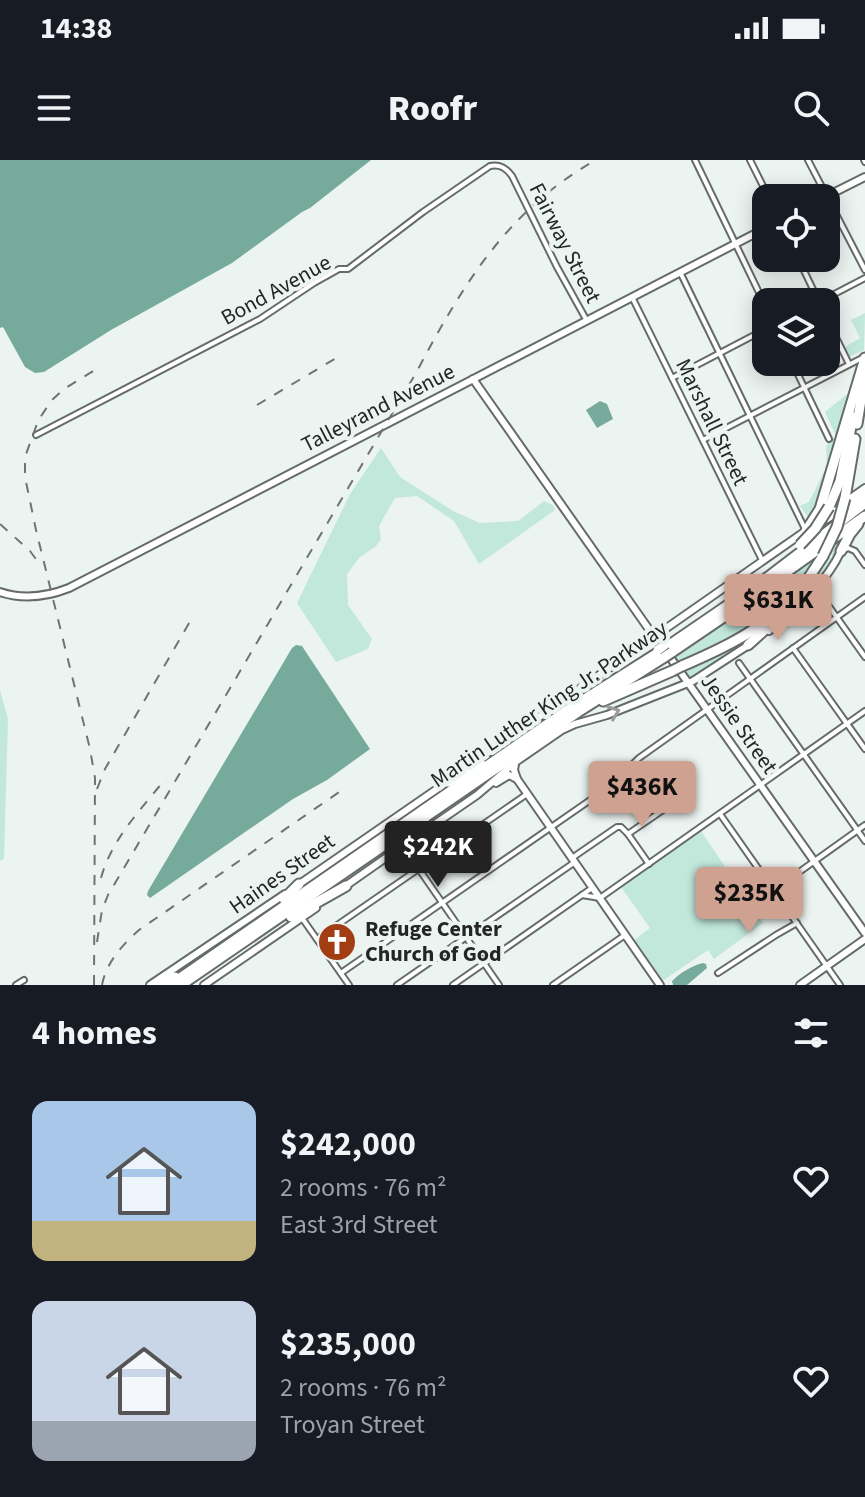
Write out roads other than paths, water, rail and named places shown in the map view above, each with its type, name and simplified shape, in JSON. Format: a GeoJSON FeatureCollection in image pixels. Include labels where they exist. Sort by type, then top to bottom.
{"type":"FeatureCollection","features":[{"type":"Feature","properties":{"kind":"highway"},"geometry":{"type":"LineString","coordinates":[[748,645],[801,589],[823,556],[837,527],[845,498],[865,357]]}},
{"type":"Feature","properties":{"kind":"highway"},"geometry":{"type":"LineString","coordinates":[[664,650],[800,545],[818,526],[843,472],[863,373]]}},
{"type":"Feature","properties":{"kind":"highway"},"geometry":{"type":"LineString","coordinates":[[806,531],[820,509],[863,373]]}},
{"type":"Feature","properties":{"kind":"highway"},"geometry":{"type":"LineString","coordinates":[[824,519],[865,495]]}},
{"type":"Feature","properties":{"kind":"highway","name":"Martin Luther King Jr. Parkway"},"geometry":{"type":"LineString","coordinates":[[181,985],[578,712],[763,581],[865,503]]}},
{"type":"Feature","properties":{"kind":"highway"},"geometry":{"type":"LineString","coordinates":[[841,551],[850,534],[865,517]]}},
{"type":"Feature","properties":{"kind":"highway","name":"Martin Luther King Jr. Parkway"},"geometry":{"type":"LineString","coordinates":[[170,985],[513,748],[632,669],[725,616],[865,517]]}},
{"type":"Feature","properties":{"kind":"highway"},"geometry":{"type":"LineString","coordinates":[[850,534],[855,551]]}},
{"type":"Feature","properties":{"kind":"highway"},"geometry":{"type":"LineString","coordinates":[[578,712],[723,648],[752,632],[801,589]]}},
{"type":"Feature","properties":{"kind":"highway"},"geometry":{"type":"LineString","coordinates":[[448,782],[513,748]]}},
{"type":"Feature","properties":{"kind":"highway"},"geometry":{"type":"LineString","coordinates":[[403,846],[455,797]]}},
{"type":"Feature","properties":{"kind":"highway"},"geometry":{"type":"LineString","coordinates":[[252,927],[299,884]]}},
{"type":"Feature","properties":{"kind":"highway"},"geometry":{"type":"LineString","coordinates":[[246,942],[346,886]]}},
{"type":"Feature","properties":{"kind":"highway"},"geometry":{"type":"LineString","coordinates":[[187,985],[227,954]]}},
{"type":"Feature","properties":{"kind":"highway"},"geometry":{"type":"LineString","coordinates":[[160,985],[193,969]]}},
{"type":"Feature","properties":{"kind":"street"},"geometry":{"type":"LineString","coordinates":[[695,160],[757,288]]}},
{"type":"Feature","properties":{"kind":"street"},"geometry":{"type":"LineString","coordinates":[[750,160],[762,184]]}},
{"type":"Feature","properties":{"kind":"street"},"geometry":{"type":"LineString","coordinates":[[808,160],[819,184]]}},
{"type":"Feature","properties":{"kind":"street","name":"Bond Avenue"},"geometry":{"type":"LineString","coordinates":[[36,435],[260,319],[339,269],[348,269],[486,167],[494,165],[504,168],[514,181]]}},
{"type":"Feature","properties":{"kind":"street"},"geometry":{"type":"LineString","coordinates":[[840,190],[865,177]]}},
{"type":"Feature","properties":{"kind":"street","name":"Fairway Street"},"geometry":{"type":"LineString","coordinates":[[514,181],[587,321]]}},
{"type":"Feature","properties":{"kind":"street"},"geometry":{"type":"LineString","coordinates":[[840,224],[865,270]]}},
{"type":"Feature","properties":{"kind":"street","name":"Talleyrand Avenue"},"geometry":{"type":"LineString","coordinates":[[0,592],[34,597],[69,588],[752,235]]}},
{"type":"Feature","properties":{"kind":"street"},"geometry":{"type":"LineString","coordinates":[[680,272],[806,531]]}},
{"type":"Feature","properties":{"kind":"street"},"geometry":{"type":"LineString","coordinates":[[840,291],[865,278]]}},
{"type":"Feature","properties":{"kind":"street","name":"Marshall Street"},"geometry":{"type":"LineString","coordinates":[[632,297],[763,563]]}},
{"type":"Feature","properties":{"kind":"street"},"geometry":{"type":"LineString","coordinates":[[672,378],[752,336]]}},
{"type":"Feature","properties":{"kind":"street"},"geometry":{"type":"LineString","coordinates":[[840,346],[849,364]]}},
{"type":"Feature","properties":{"kind":"street"},"geometry":{"type":"LineString","coordinates":[[703,440],[865,357]]}},
{"type":"Feature","properties":{"kind":"street"},"geometry":{"type":"LineString","coordinates":[[799,376],[829,439]]}},
{"type":"Feature","properties":{"kind":"street","name":"Jessie Street"},"geometry":{"type":"LineString","coordinates":[[473,379],[865,933]]}},
{"type":"Feature","properties":{"kind":"street","name":"Haines Street"},"geometry":{"type":"LineString","coordinates":[[150,985],[448,782],[763,563],[865,488]]}},
{"type":"Feature","properties":{"kind":"street"},"geometry":{"type":"LineString","coordinates":[[841,551],[848,548],[855,551],[865,565]]}},
{"type":"Feature","properties":{"kind":"street","name":"Haines Street"},"geometry":{"type":"LineString","coordinates":[[204,985],[477,795],[517,761],[567,727],[688,683],[748,645],[779,622],[820,584],[841,551]]}},
{"type":"Feature","properties":{"kind":"street"},"geometry":{"type":"LineString","coordinates":[[341,973],[609,787],[639,758],[865,597]]}},
{"type":"Feature","properties":{"kind":"street"},"geometry":{"type":"LineString","coordinates":[[828,605],[865,657]]}},
{"type":"Feature","properties":{"kind":"street"},"geometry":{"type":"LineString","coordinates":[[793,648],[865,749]]}},
{"type":"Feature","properties":{"kind":"street"},"geometry":{"type":"LineString","coordinates":[[739,663],[865,841]]}},
{"type":"Feature","properties":{"kind":"street"},"geometry":{"type":"LineString","coordinates":[[582,895],[600,898],[865,711]]}},
{"type":"Feature","properties":{"kind":"street"},"geometry":{"type":"LineString","coordinates":[[517,761],[514,770],[517,779],[657,984]]}},
{"type":"Feature","properties":{"kind":"street"},"geometry":{"type":"LineString","coordinates":[[477,795],[506,776],[517,779]]}},
{"type":"Feature","properties":{"kind":"street"},"geometry":{"type":"LineString","coordinates":[[317,939],[527,794]]}},
{"type":"Feature","properties":{"kind":"street"},"geometry":{"type":"LineString","coordinates":[[628,834],[679,799]]}},
{"type":"Feature","properties":{"kind":"street"},"geometry":{"type":"LineString","coordinates":[[720,814],[840,985]]}},
{"type":"Feature","properties":{"kind":"street"},"geometry":{"type":"LineString","coordinates":[[774,890],[865,825]]}},
{"type":"Feature","properties":{"kind":"street"},"geometry":{"type":"LineString","coordinates":[[397,985],[617,827],[628,834],[649,864]]}},
{"type":"Feature","properties":{"kind":"street"},"geometry":{"type":"LineString","coordinates":[[403,846],[499,985]]}},
{"type":"Feature","properties":{"kind":"street"},"geometry":{"type":"LineString","coordinates":[[453,985],[593,888]]}},
{"type":"Feature","properties":{"kind":"street"},"geometry":{"type":"LineString","coordinates":[[302,918],[349,985]]}},
{"type":"Feature","properties":{"kind":"street"},"geometry":{"type":"LineString","coordinates":[[718,973],[797,923]]}},
{"type":"Feature","properties":{"kind":"street"},"geometry":{"type":"LineString","coordinates":[[553,985],[625,935]]}},
{"type":"Feature","properties":{"kind":"street"},"geometry":{"type":"LineString","coordinates":[[800,985],[865,939]]}},
{"type":"Feature","properties":{"kind":"street"},"geometry":{"type":"LineString","coordinates":[[16,985],[24,980]]}},
{"type":"Feature","properties":{"kind":"railway"},"geometry":{"type":"LineString","coordinates":[[97,942],[102,910],[108,895],[451,310],[512,226],[537,202],[596,160]]}},
{"type":"Feature","properties":{"kind":"railway"},"geometry":{"type":"LineString","coordinates":[[257,405],[338,357]]}},
{"type":"Feature","properties":{"kind":"railway"},"geometry":{"type":"LineString","coordinates":[[94,985],[95,778],[36,530],[25,477],[25,457],[38,421],[51,401],[95,370]]}},
{"type":"Feature","properties":{"kind":"railway"},"geometry":{"type":"LineString","coordinates":[[0,524],[30,551],[41,566]]}},
{"type":"Feature","properties":{"kind":"railway"},"geometry":{"type":"LineString","coordinates":[[97,789],[105,769],[192,618]]}},
{"type":"Feature","properties":{"kind":"railway"},"geometry":{"type":"LineString","coordinates":[[101,878],[120,837],[166,778]]}},
{"type":"Feature","properties":{"kind":"railway"},"geometry":{"type":"LineString","coordinates":[[102,985],[116,955],[139,930],[345,788]]}},
{"type":"Feature","properties":{"kind":"place","name":"Refuge Center Church of God"},"geometry":{"type":"Point","coordinates":[337,942]}}]}
